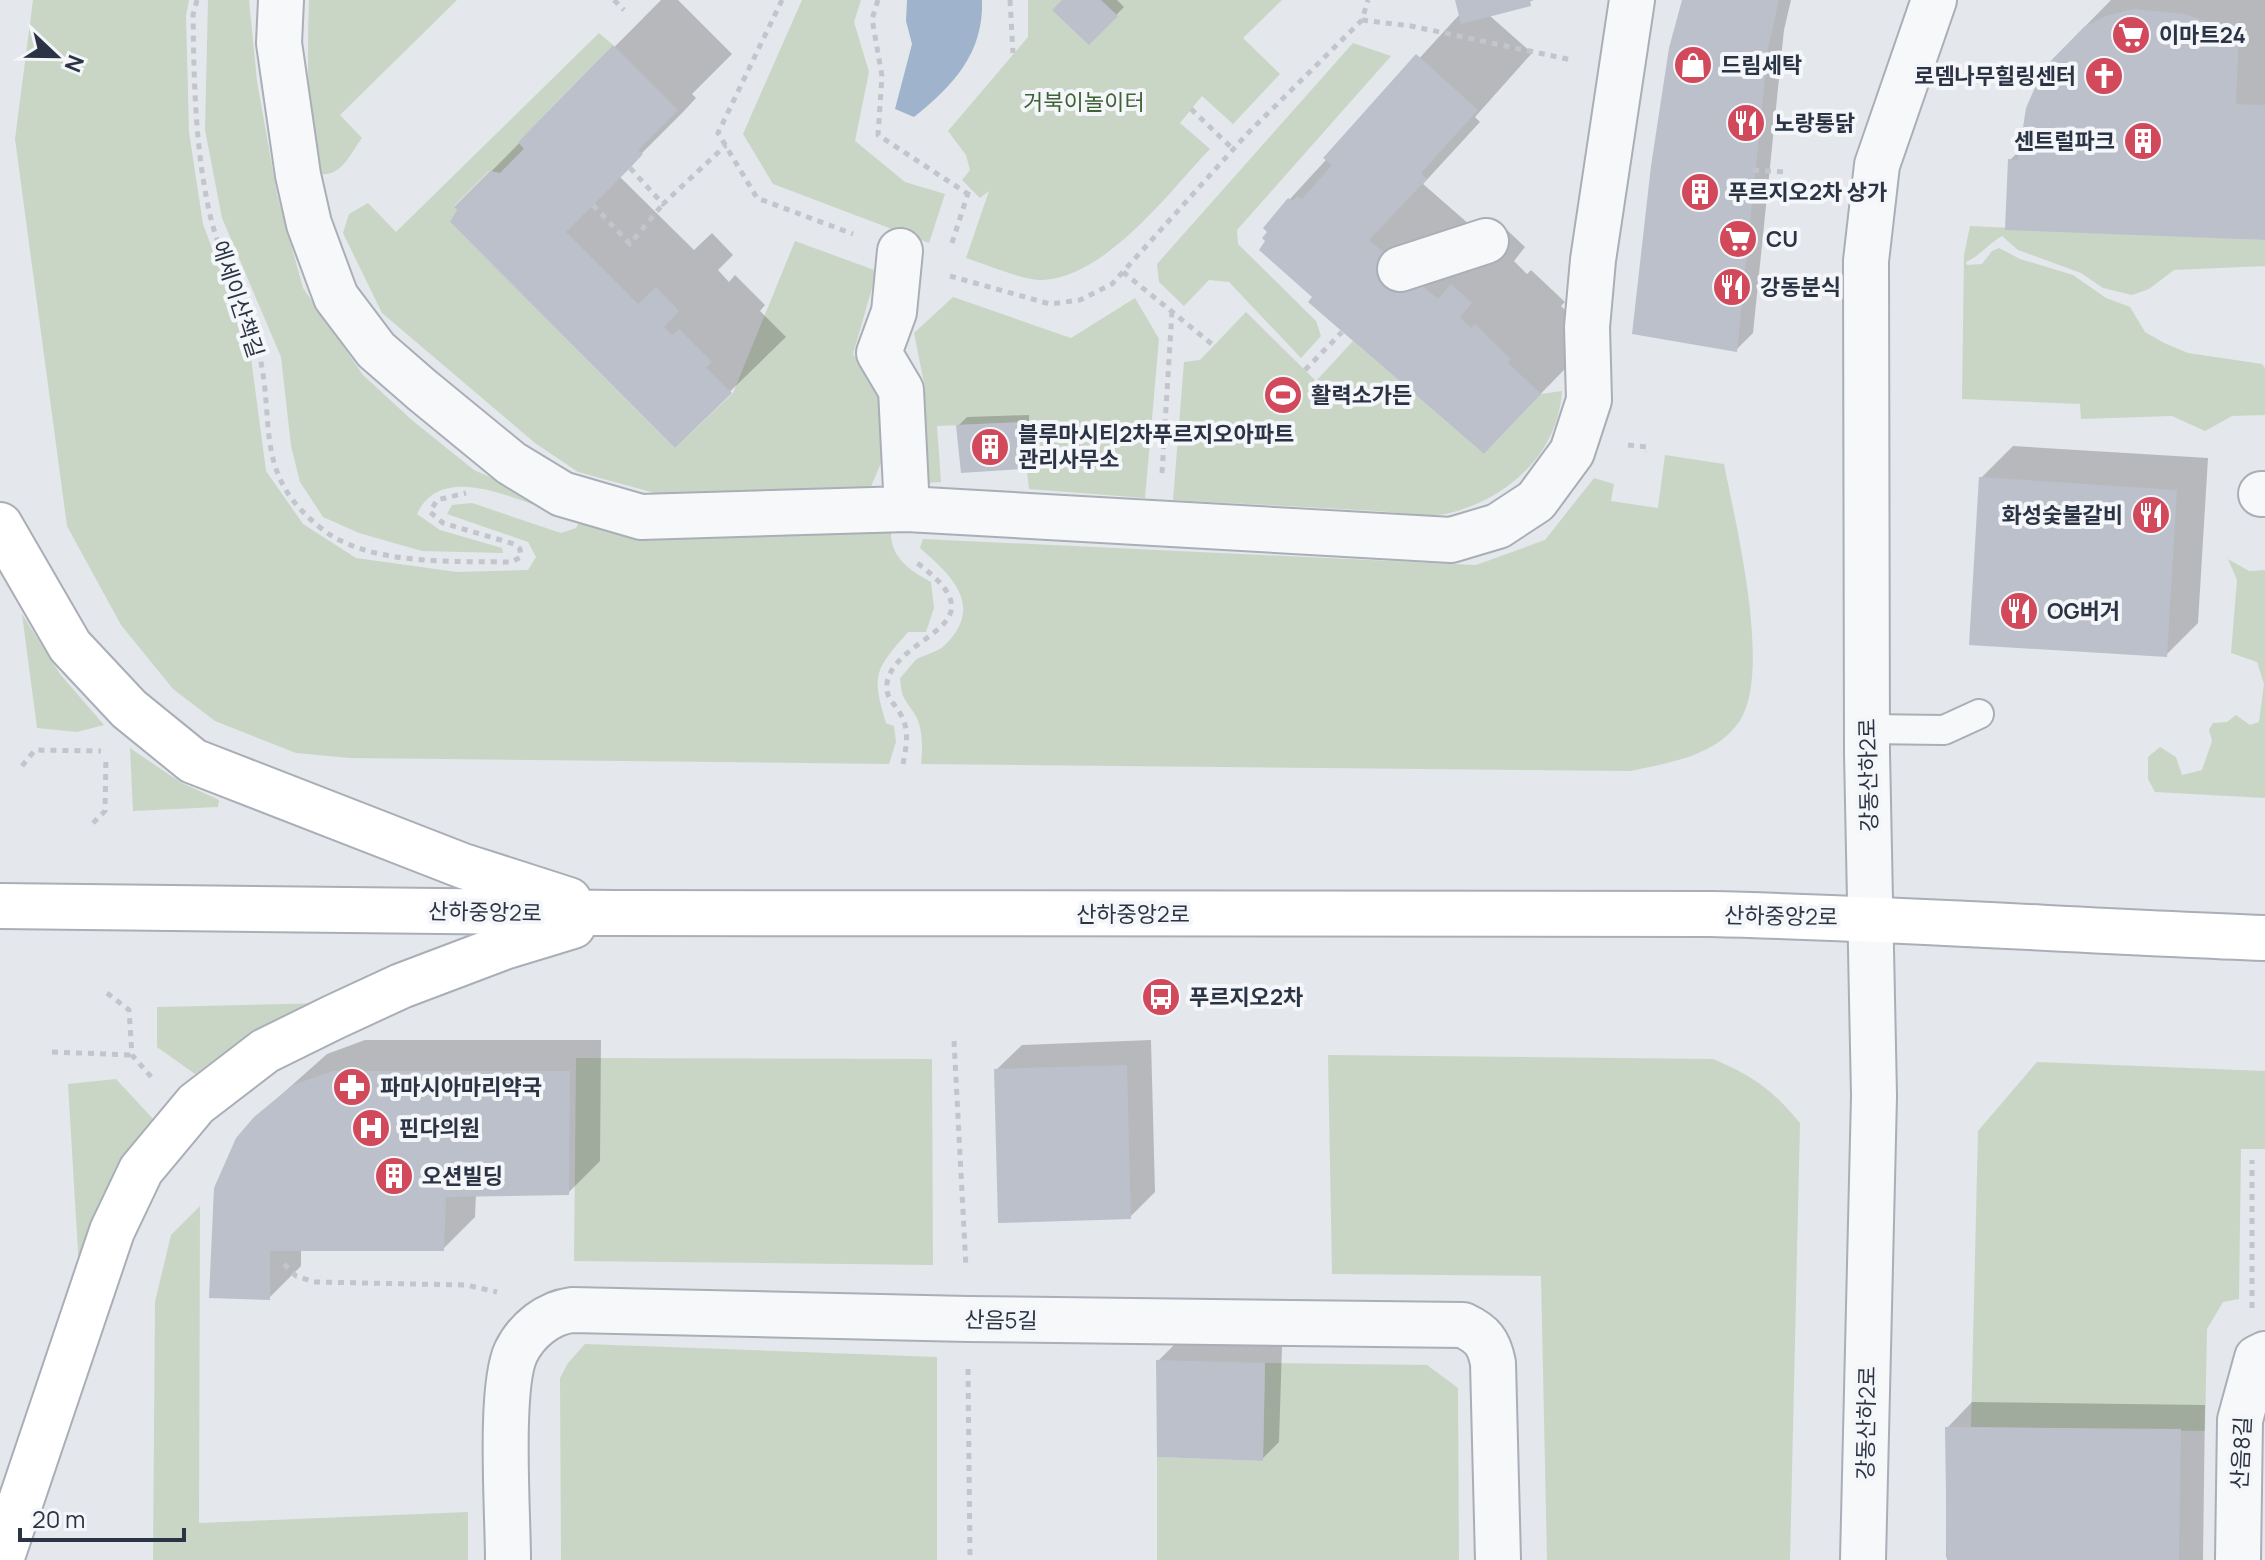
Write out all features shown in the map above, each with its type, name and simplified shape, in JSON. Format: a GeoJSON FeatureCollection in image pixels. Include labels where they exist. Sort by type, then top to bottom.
{"type":"FeatureCollection","features":[{"type":"Feature","properties":{"kind":"main road"},"geometry":{"type":"LineString","coordinates":[[0,525],[70,646],[129,709],[193,761],[463,866],[614,913]]}},
{"type":"Feature","properties":{"kind":"main road","name":"산하중앙2로"},"geometry":{"type":"LineString","coordinates":[[0,906],[614,913],[1710,914],[1871,918],[2054,930],[2265,938]]}},
{"type":"Feature","properties":{"kind":"main road"},"geometry":{"type":"LineString","coordinates":[[1,1560],[112,1231],[141,1170],[196,1104],[265,1051],[401,986],[504,947],[614,913]]}},
{"type":"Feature","properties":{"kind":"street"},"geometry":{"type":"LineString","coordinates":[[281,0],[279,43],[298,175],[309,224],[336,297],[376,350],[511,463],[562,494],[641,517],[907,509],[1451,540],[1498,526],[1545,493],[1572,452],[1589,400],[1587,327],[1593,260],[1632,0]]}},
{"type":"Feature","properties":{"kind":"street","name":"강동산하2로"},"geometry":{"type":"LineString","coordinates":[[1863,1560],[1874,1096],[1867,729],[1866,261],[1877,165],[1934,0]]}},
{"type":"Feature","properties":{"kind":"street"},"geometry":{"type":"LineString","coordinates":[[1400,269],[1486,241]]}},
{"type":"Feature","properties":{"kind":"street"},"geometry":{"type":"LineString","coordinates":[[900,251],[894,312],[879,353],[901,390],[907,509]]}},
{"type":"Feature","properties":{"kind":"street","name":"산음5길"},"geometry":{"type":"LineString","coordinates":[[508,1560],[508,1391],[515,1354],[543,1320],[572,1310],[1463,1325],[1480,1333],[1489,1345],[1493,1363],[1498,1560]]}},
{"type":"Feature","properties":{"kind":"street","name":"산음8길"},"geometry":{"type":"LineString","coordinates":[[2238,1560],[2240,1420],[2257,1358],[2258,1336]]}},
{"type":"Feature","properties":{"kind":"lane"},"geometry":{"type":"LineString","coordinates":[[1867,729],[1944,730],[1979,714]]}},
{"type":"Feature","properties":{"kind":"path","name":"에세이산책길"},"geometry":{"type":"LineString","coordinates":[[197,0],[193,15],[195,130],[211,217],[259,353],[271,462],[286,490],[322,529],[356,547],[435,561],[511,562],[521,557],[520,549],[514,544],[443,523],[430,512],[437,500],[455,493],[476,492]]}},
{"type":"Feature","properties":{"kind":"path"},"geometry":{"type":"LineString","coordinates":[[614,0],[624,10]]}},
{"type":"Feature","properties":{"kind":"path"},"geometry":{"type":"LineString","coordinates":[[782,0],[718,133],[757,198],[900,251],[942,274],[1050,304],[1080,300],[1112,284],[1234,150],[1362,20],[1368,0]]}},
{"type":"Feature","properties":{"kind":"path"},"geometry":{"type":"LineString","coordinates":[[878,0],[872,19],[882,76],[878,135],[969,191],[951,247]]}},
{"type":"Feature","properties":{"kind":"path"},"geometry":{"type":"LineString","coordinates":[[1010,0],[1013,53]]}},
{"type":"Feature","properties":{"kind":"path"},"geometry":{"type":"LineString","coordinates":[[1362,20],[1411,26],[1578,61]]}},
{"type":"Feature","properties":{"kind":"path"},"geometry":{"type":"LineString","coordinates":[[1191,109],[1234,150]]}},
{"type":"Feature","properties":{"kind":"path"},"geometry":{"type":"LineString","coordinates":[[593,205],[630,244],[663,204],[726,145]]}},
{"type":"Feature","properties":{"kind":"path"},"geometry":{"type":"LineString","coordinates":[[630,168],[663,204]]}},
{"type":"Feature","properties":{"kind":"path"},"geometry":{"type":"LineString","coordinates":[[1753,170],[1785,172]]}},
{"type":"Feature","properties":{"kind":"path"},"geometry":{"type":"LineString","coordinates":[[1123,272],[1213,345]]}},
{"type":"Feature","properties":{"kind":"path"},"geometry":{"type":"LineString","coordinates":[[1159,523],[1172,311]]}},
{"type":"Feature","properties":{"kind":"path"},"geometry":{"type":"LineString","coordinates":[[1305,370],[1342,332]]}},
{"type":"Feature","properties":{"kind":"path"},"geometry":{"type":"LineString","coordinates":[[903,764],[906,730],[901,715],[889,701],[887,685],[901,658],[942,629],[950,612],[948,594],[938,578],[917,562],[906,544],[907,509]]}},
{"type":"Feature","properties":{"kind":"path"},"geometry":{"type":"LineString","coordinates":[[22,766],[35,750],[106,752],[105,811],[93,823]]}},
{"type":"Feature","properties":{"kind":"path"},"geometry":{"type":"LineString","coordinates":[[52,1052],[132,1055],[129,1010],[107,993]]}},
{"type":"Feature","properties":{"kind":"path"},"geometry":{"type":"LineString","coordinates":[[954,1041],[967,1280]]}},
{"type":"Feature","properties":{"kind":"path"},"geometry":{"type":"LineString","coordinates":[[2252,1160],[2258,1336]]}},
{"type":"Feature","properties":{"kind":"path"},"geometry":{"type":"LineString","coordinates":[[284,1264],[296,1276],[314,1282],[466,1285],[572,1310]]}},
{"type":"Feature","properties":{"kind":"path"},"geometry":{"type":"LineString","coordinates":[[968,1363],[970,1560]]}},
{"type":"Feature","properties":{"kind":"green space"},"geometry":{"type":"Polygon","coordinates":[[[33,0],[189,0],[186,16],[189,132],[203,224],[250,350],[266,471],[303,524],[356,558],[457,572],[528,570],[536,557],[528,542],[447,514],[452,505],[472,503],[561,533],[576,528],[582,517],[891,530],[897,556],[908,568],[931,582],[934,608],[926,632],[908,632],[879,673],[881,707],[886,723],[894,726],[896,742],[889,764],[350,758],[296,753],[215,721],[173,689],[121,625],[67,526],[15,139],[33,0]]]}},
{"type":"Feature","properties":{"kind":"green space"},"geometry":{"type":"Polygon","coordinates":[[[208,0],[249,0],[257,81],[277,194],[303,288],[363,375],[413,421],[474,470],[550,504],[550,510],[497,492],[459,487],[442,490],[428,498],[417,514],[440,530],[502,548],[503,553],[422,551],[359,533],[323,517],[300,482],[291,446],[281,357],[222,218],[205,130],[208,0]]]}},
{"type":"Feature","properties":{"kind":"green space"},"geometry":{"type":"Polygon","coordinates":[[[309,0],[457,0],[340,115],[362,138],[344,164],[325,174],[317,173],[311,130],[309,0]]]}},
{"type":"Feature","properties":{"kind":"green space"},"geometry":{"type":"Polygon","coordinates":[[[802,0],[861,0],[854,22],[869,72],[855,141],[905,182],[945,194],[929,243],[773,184],[743,134],[802,0]]]}},
{"type":"Feature","properties":{"kind":"green space","name":"거북이놀이터"},"geometry":{"type":"Polygon","coordinates":[[[1028,0],[1282,0],[1243,38],[1280,74],[1233,124],[1202,96],[1180,123],[1210,149],[1156,209],[1113,248],[1067,275],[1043,280],[1016,275],[966,258],[989,191],[980,198],[962,180],[970,170],[966,155],[948,131],[1028,37],[1028,0]]]}},
{"type":"Feature","properties":{"kind":"green space"},"geometry":{"type":"Polygon","coordinates":[[[599,33],[613,45],[518,142],[524,149],[500,173],[489,171],[454,206],[457,210],[451,223],[675,448],[733,393],[795,241],[877,271],[853,354],[880,391],[881,463],[870,489],[662,495],[578,472],[535,443],[382,313],[343,233],[349,214],[368,203],[396,232],[599,33]]]}},
{"type":"Feature","properties":{"kind":"green space"},"geometry":{"type":"Polygon","coordinates":[[[1353,43],[1391,56],[1237,230],[1238,244],[1316,321],[1321,336],[1301,358],[1229,282],[1209,280],[1184,306],[1159,282],[1157,264],[1353,43]]]}},
{"type":"Feature","properties":{"kind":"green space"},"geometry":{"type":"Polygon","coordinates":[[[1970,226],[2265,240],[2265,266],[2174,270],[2149,289],[2132,295],[2103,288],[2081,273],[2018,250],[2002,236],[1966,262],[1967,265],[1982,264],[1992,251],[1999,248],[2020,259],[2073,275],[2106,298],[2130,307],[2145,332],[2164,343],[2188,353],[2262,364],[2265,368],[2265,415],[2232,416],[2205,431],[2172,416],[2081,419],[2080,404],[1962,399],[1964,255],[1970,226]]]}},
{"type":"Feature","properties":{"kind":"green space"},"geometry":{"type":"Polygon","coordinates":[[[953,297],[1071,338],[1135,298],[1159,339],[1145,498],[1029,489],[1021,422],[937,426],[941,482],[927,483],[924,383],[914,333],[953,297]]]}},
{"type":"Feature","properties":{"kind":"green space"},"geometry":{"type":"Polygon","coordinates":[[[1246,312],[1316,381],[1353,341],[1484,454],[1541,394],[1562,391],[1551,435],[1526,470],[1510,484],[1471,506],[1441,515],[1173,500],[1184,362],[1200,360],[1246,312]]]}},
{"type":"Feature","properties":{"kind":"green space"},"geometry":{"type":"Polygon","coordinates":[[[1665,455],[1724,464],[1743,558],[1752,634],[1753,669],[1749,699],[1739,722],[1729,734],[1704,751],[1631,771],[921,764],[919,724],[901,690],[900,678],[917,659],[945,645],[957,631],[963,604],[952,580],[920,548],[923,539],[1476,565],[1545,540],[1594,478],[1614,484],[1611,501],[1658,508],[1665,455]]]}},
{"type":"Feature","properties":{"kind":"green space"},"geometry":{"type":"Polygon","coordinates":[[[2228,559],[2249,571],[2265,570],[2265,798],[2155,792],[2148,779],[2148,757],[2160,747],[2176,757],[2182,775],[2202,770],[2212,741],[2209,730],[2213,723],[2227,722],[2236,715],[2250,725],[2259,722],[2264,684],[2257,662],[2231,653],[2237,580],[2228,559]]]}},
{"type":"Feature","properties":{"kind":"green space"},"geometry":{"type":"Polygon","coordinates":[[[22,614],[60,674],[104,725],[77,732],[37,728],[22,614]]]}},
{"type":"Feature","properties":{"kind":"green space"},"geometry":{"type":"Polygon","coordinates":[[[130,748],[180,782],[219,800],[218,807],[133,811],[130,748]]]}},
{"type":"Feature","properties":{"kind":"green space"},"geometry":{"type":"Polygon","coordinates":[[[330,1003],[260,1033],[195,1074],[157,1047],[157,1007],[330,1003]]]}},
{"type":"Feature","properties":{"kind":"green space"},"geometry":{"type":"Polygon","coordinates":[[[1328,1055],[1713,1059],[1761,1085],[1790,1111],[1800,1123],[1790,1560],[1547,1560],[1541,1276],[1332,1274],[1328,1055]]]}},
{"type":"Feature","properties":{"kind":"green space"},"geometry":{"type":"Polygon","coordinates":[[[576,1058],[932,1059],[933,1265],[574,1261],[576,1058]]]}},
{"type":"Feature","properties":{"kind":"green space"},"geometry":{"type":"Polygon","coordinates":[[[2037,1062],[2265,1071],[2265,1149],[2241,1149],[2239,1299],[2223,1302],[2207,1329],[2205,1431],[1971,1427],[1978,1131],[2037,1062]]]}},
{"type":"Feature","properties":{"kind":"green space"},"geometry":{"type":"Polygon","coordinates":[[[116,1079],[154,1120],[79,1268],[68,1084],[116,1079]]]}},
{"type":"Feature","properties":{"kind":"green space"},"geometry":{"type":"Polygon","coordinates":[[[200,1206],[199,1523],[468,1512],[468,1560],[153,1560],[155,1302],[171,1235],[200,1206]]]}},
{"type":"Feature","properties":{"kind":"green space"},"geometry":{"type":"Polygon","coordinates":[[[585,1344],[937,1357],[937,1560],[561,1560],[560,1378],[568,1363],[585,1344]]]}},
{"type":"Feature","properties":{"kind":"green space"},"geometry":{"type":"Polygon","coordinates":[[[1265,1363],[1427,1365],[1458,1388],[1459,1560],[1157,1560],[1157,1457],[1263,1461],[1265,1363]]]}},
{"type":"Feature","properties":{"kind":"water"},"geometry":{"type":"Polygon","coordinates":[[[907,0],[982,0],[978,36],[972,52],[953,80],[914,117],[895,109],[912,44],[906,21],[907,0]]]}},
{"type":"Feature","properties":{"kind":"building"},"geometry":{"type":"Polygon","coordinates":[[[1062,0],[1101,0],[1118,16],[1089,45],[1052,10],[1062,0]]]}},
{"type":"Feature","properties":{"kind":"building"},"geometry":{"type":"Polygon","coordinates":[[[1455,0],[1530,0],[1531,6],[1461,24],[1455,0]]]}},
{"type":"Feature","properties":{"kind":"building","name":"푸르지오2차 상가"},"geometry":{"type":"Polygon","coordinates":[[[1682,0],[1779,0],[1768,49],[1737,352],[1632,334],[1651,166],[1669,48],[1682,0]]]}},
{"type":"Feature","properties":{"kind":"building","name":"센트럴파크"},"geometry":{"type":"Polygon","coordinates":[[[2134,9],[2185,14],[2239,33],[2236,104],[2265,105],[2265,240],[2005,230],[2008,159],[2018,160],[2026,108],[2043,69],[2084,27],[2106,16],[2134,9]]]}},
{"type":"Feature","properties":{"kind":"building"},"geometry":{"type":"Polygon","coordinates":[[[613,45],[678,110],[638,150],[643,154],[566,232],[638,304],[656,287],[679,311],[664,327],[672,335],[679,329],[712,362],[706,367],[732,393],[675,448],[450,222],[457,210],[454,207],[490,171],[500,173],[524,149],[518,142],[613,45]]]}},
{"type":"Feature","properties":{"kind":"building"},"geometry":{"type":"Polygon","coordinates":[[[1416,54],[1478,110],[1421,173],[1427,179],[1369,240],[1438,299],[1451,284],[1472,303],[1460,317],[1471,328],[1475,324],[1511,359],[1508,363],[1541,394],[1484,454],[1308,302],[1312,297],[1259,250],[1267,232],[1263,228],[1288,198],[1293,201],[1297,196],[1302,199],[1332,165],[1323,158],[1416,54]]]}},
{"type":"Feature","properties":{"kind":"building","name":"블루마시티2차푸르지오아파트 관리사무소"},"geometry":{"type":"Polygon","coordinates":[[[1021,422],[1023,469],[961,473],[956,425],[1021,422]]]}},
{"type":"Feature","properties":{"kind":"building"},"geometry":{"type":"Polygon","coordinates":[[[1979,477],[2177,490],[2167,657],[1969,645],[1979,477]]]}},
{"type":"Feature","properties":{"kind":"building"},"geometry":{"type":"Polygon","coordinates":[[[1127,1065],[1131,1219],[998,1223],[994,1069],[1127,1065]]]}},
{"type":"Feature","properties":{"kind":"building","name":"오션빌딩"},"geometry":{"type":"Polygon","coordinates":[[[332,1071],[570,1071],[569,1195],[446,1197],[444,1251],[270,1251],[270,1300],[209,1298],[214,1188],[236,1138],[254,1117],[293,1085],[332,1071]]]}},
{"type":"Feature","properties":{"kind":"building"},"geometry":{"type":"Polygon","coordinates":[[[1156,1360],[1265,1363],[1263,1461],[1157,1457],[1156,1360]]]}},
{"type":"Feature","properties":{"kind":"building"},"geometry":{"type":"Polygon","coordinates":[[[1945,1427],[2181,1429],[2179,1560],[1947,1560],[1945,1427]]]}},
{"type":"Feature","properties":{"kind":"place","name":"이마트24"},"geometry":{"type":"Point","coordinates":[2131,35]}},
{"type":"Feature","properties":{"kind":"place","name":"드림세탁"},"geometry":{"type":"Point","coordinates":[1693,65]}},
{"type":"Feature","properties":{"kind":"place","name":"로뎀나무힐링센터"},"geometry":{"type":"Point","coordinates":[2104,76]}},
{"type":"Feature","properties":{"kind":"place","name":"노랑통닭"},"geometry":{"type":"Point","coordinates":[1746,123]}},
{"type":"Feature","properties":{"kind":"place","name":"센트럴파크"},"geometry":{"type":"Point","coordinates":[2143,141]}},
{"type":"Feature","properties":{"kind":"place","name":"푸르지오2차 상가"},"geometry":{"type":"Point","coordinates":[1700,192]}},
{"type":"Feature","properties":{"kind":"place","name":"CU"},"geometry":{"type":"Point","coordinates":[1738,239]}},
{"type":"Feature","properties":{"kind":"place","name":"강동분식"},"geometry":{"type":"Point","coordinates":[1732,287]}},
{"type":"Feature","properties":{"kind":"place","name":"활력소가든"},"geometry":{"type":"Point","coordinates":[1283,395]}},
{"type":"Feature","properties":{"kind":"place","name":"블루마시티2차푸르지오아파트 관리사무소"},"geometry":{"type":"Point","coordinates":[990,447]}},
{"type":"Feature","properties":{"kind":"place","name":"화성숯불갈비"},"geometry":{"type":"Point","coordinates":[2151,515]}},
{"type":"Feature","properties":{"kind":"place","name":"OG버거"},"geometry":{"type":"Point","coordinates":[2019,611]}},
{"type":"Feature","properties":{"kind":"place","name":"푸르지오2차"},"geometry":{"type":"Point","coordinates":[1161,997]}},
{"type":"Feature","properties":{"kind":"place","name":"파마시아마리약국"},"geometry":{"type":"Point","coordinates":[352,1087]}},
{"type":"Feature","properties":{"kind":"place","name":"핀다의원"},"geometry":{"type":"Point","coordinates":[371,1128]}},
{"type":"Feature","properties":{"kind":"place","name":"오션빌딩"},"geometry":{"type":"Point","coordinates":[394,1176]}}]}
